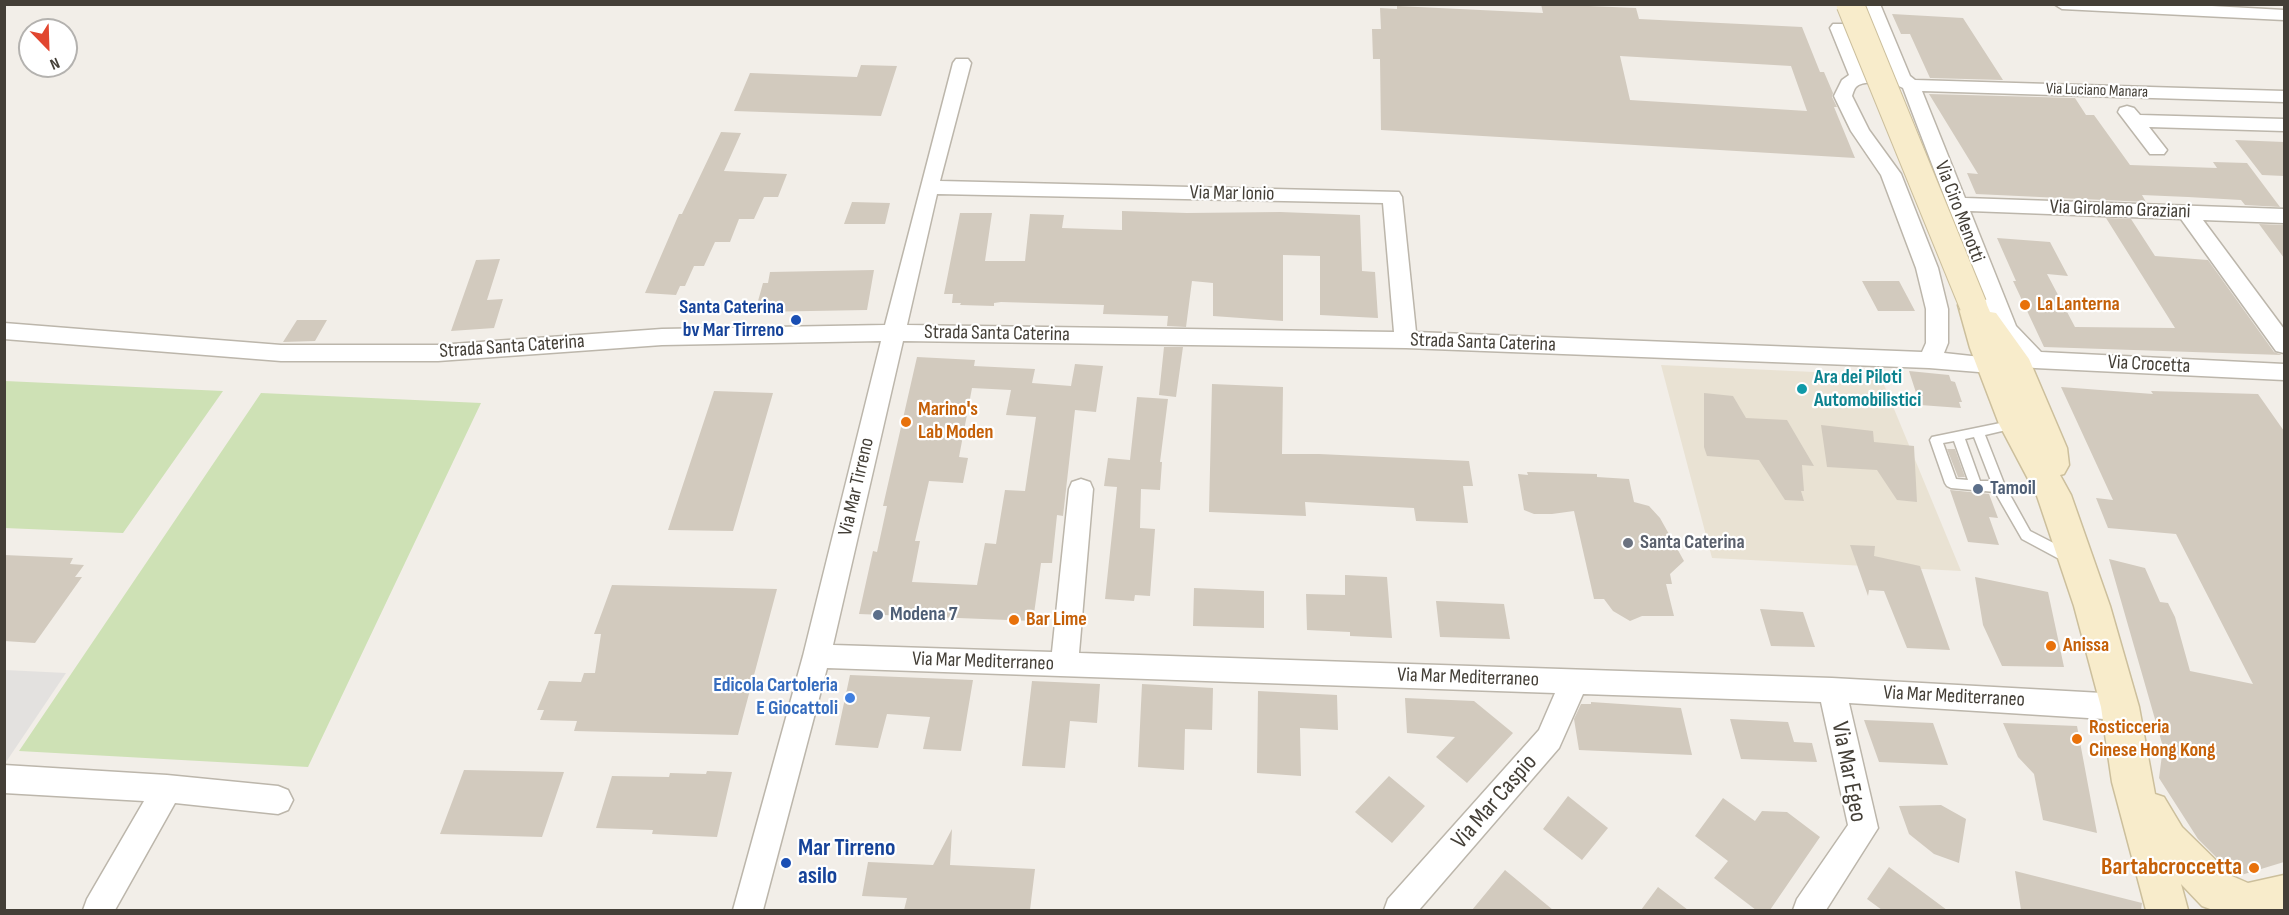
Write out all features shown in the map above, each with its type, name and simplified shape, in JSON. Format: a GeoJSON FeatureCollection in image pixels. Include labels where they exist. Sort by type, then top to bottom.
{"type":"FeatureCollection","features":[{"type":"Feature","properties":{"kind":"main road","name":"Via Ciro Menotti"},"geometry":{"type":"LineString","coordinates":[[1850,4],[1973,305],[2014,361],[2051,448],[2054,495]]}},
{"type":"Feature","properties":{"kind":"main road","name":"Via Ciro Menotti"},"geometry":{"type":"LineString","coordinates":[[2014,361],[2015,424],[2054,495],[2077,561],[2120,707],[2132,782],[2167,910]]}},
{"type":"Feature","properties":{"kind":"main road","name":"Via Ciro Menotti"},"geometry":{"type":"LineString","coordinates":[[2132,782],[2167,841],[2217,891],[2248,904],[2284,896]]}},
{"type":"Feature","properties":{"kind":"street","name":"Via Ciro Menotti"},"geometry":{"type":"LineString","coordinates":[[1871,4],[1956,204],[2006,330],[2014,361]]}},
{"type":"Feature","properties":{"kind":"street"},"geometry":{"type":"LineString","coordinates":[[2062,4],[2284,15]]}},
{"type":"Feature","properties":{"kind":"street"},"geometry":{"type":"LineString","coordinates":[[1859,77],[1839,28],[1881,29]]}},
{"type":"Feature","properties":{"kind":"street","name":"Via Mar Tirreno"},"geometry":{"type":"LineString","coordinates":[[748,910],[817,656],[928,188],[962,63]]}},
{"type":"Feature","properties":{"kind":"street"},"geometry":{"type":"LineString","coordinates":[[1906,82],[1859,77],[1848,84],[1843,96],[1860,131],[1891,174],[1927,268],[1937,309],[1937,343],[1929,360]]}},
{"type":"Feature","properties":{"kind":"street","name":"Via Luciano Manara"},"geometry":{"type":"LineString","coordinates":[[1906,82],[2112,92],[2284,96]]}},
{"type":"Feature","properties":{"kind":"street"},"geometry":{"type":"LineString","coordinates":[[2112,92],[2157,150]]}},
{"type":"Feature","properties":{"kind":"street"},"geometry":{"type":"LineString","coordinates":[[2134,121],[2284,125]]}},
{"type":"Feature","properties":{"kind":"street","name":"Via Mar Ionio"},"geometry":{"type":"LineString","coordinates":[[928,188],[1392,198],[1406,340]]}},
{"type":"Feature","properties":{"kind":"street","name":"Via Girolamo Graziani"},"geometry":{"type":"LineString","coordinates":[[1956,204],[2284,216]]}},
{"type":"Feature","properties":{"kind":"street"},"geometry":{"type":"LineString","coordinates":[[2187,213],[2284,345]]}},
{"type":"Feature","properties":{"kind":"street","name":"Strada Santa Caterina"},"geometry":{"type":"LineString","coordinates":[[4,331],[280,354],[438,353],[662,337],[894,333],[1406,340],[1929,360],[2014,361]]}},
{"type":"Feature","properties":{"kind":"street","name":"Via Crocetta"},"geometry":{"type":"LineString","coordinates":[[2014,361],[2284,372]]}},
{"type":"Feature","properties":{"kind":"street"},"geometry":{"type":"LineString","coordinates":[[1064,664],[1081,489]]}},
{"type":"Feature","properties":{"kind":"street","name":"Via Mar Mediterraneo"},"geometry":{"type":"LineString","coordinates":[[817,656],[1832,690],[2120,707]]}},
{"type":"Feature","properties":{"kind":"street","name":"Via Mar Caspio"},"geometry":{"type":"LineString","coordinates":[[1399,910],[1549,739],[1574,682]]}},
{"type":"Feature","properties":{"kind":"street","name":"Via Mar Egeo"},"geometry":{"type":"LineString","coordinates":[[1808,910],[1863,828],[1832,690]]}},
{"type":"Feature","properties":{"kind":"street"},"geometry":{"type":"LineString","coordinates":[[4,779],[167,789],[278,800]]}},
{"type":"Feature","properties":{"kind":"street"},"geometry":{"type":"LineString","coordinates":[[98,910],[167,789]]}},
{"type":"Feature","properties":{"kind":"lane"},"geometry":{"type":"LineString","coordinates":[[1999,487],[1951,483],[1936,440],[2015,424]]}},
{"type":"Feature","properties":{"kind":"lane"},"geometry":{"type":"LineString","coordinates":[[1978,432],[1999,487],[2026,535],[2077,561]]}},
{"type":"Feature","properties":{"kind":"lane"},"geometry":{"type":"LineString","coordinates":[[1958,436],[1976,485]]}},
{"type":"Feature","properties":{"kind":"shaded area"},"geometry":{"type":"Polygon","coordinates":[[[1661,365],[1880,375],[1961,571],[1712,558],[1661,365]]]}},
{"type":"Feature","properties":{"kind":"shaded area"},"geometry":{"type":"Polygon","coordinates":[[[5,670],[66,673],[4,762],[5,670]]]}},
{"type":"Feature","properties":{"kind":"green space"},"geometry":{"type":"Polygon","coordinates":[[[5,381],[223,391],[123,533],[5,528],[5,381]]]}},
{"type":"Feature","properties":{"kind":"green space"},"geometry":{"type":"Polygon","coordinates":[[[261,393],[481,403],[308,767],[19,751],[261,393]]]}},
{"type":"Feature","properties":{"kind":"building"},"geometry":{"type":"Polygon","coordinates":[[[1541,4],[1636,8],[1639,19],[1802,27],[1820,72],[1824,72],[1833,93],[1832,97],[1837,107],[1834,107],[1855,158],[1381,130],[1380,59],[1373,59],[1372,29],[1381,29],[1380,8],[1397,9],[1397,6],[1543,13],[1541,4]],[[1620,56],[1630,100],[1807,111],[1791,66],[1620,56]]]}},
{"type":"Feature","properties":{"kind":"building"},"geometry":{"type":"Polygon","coordinates":[[[1892,14],[1963,18],[2003,80],[1930,78],[1910,34],[1901,34],[1892,14]]]}},
{"type":"Feature","properties":{"kind":"building"},"geometry":{"type":"Polygon","coordinates":[[[861,65],[897,66],[881,116],[734,111],[750,73],[857,77],[861,65]]]}},
{"type":"Feature","properties":{"kind":"building"},"geometry":{"type":"Polygon","coordinates":[[[1929,94],[2075,98],[2086,115],[2094,115],[2130,165],[2217,168],[2213,162],[2247,163],[2280,207],[2245,205],[2241,200],[2142,195],[2146,202],[1976,194],[1967,173],[1978,174],[1929,94]]]}},
{"type":"Feature","properties":{"kind":"building"},"geometry":{"type":"Polygon","coordinates":[[[721,132],[741,133],[724,171],[787,174],[778,197],[764,197],[754,219],[739,219],[730,242],[715,242],[704,266],[694,266],[685,286],[680,286],[676,295],[645,293],[679,214],[682,214],[721,132]]]}},
{"type":"Feature","properties":{"kind":"building"},"geometry":{"type":"Polygon","coordinates":[[[2235,140],[2284,142],[2284,176],[2262,175],[2235,140]]]}},
{"type":"Feature","properties":{"kind":"building"},"geometry":{"type":"Polygon","coordinates":[[[852,202],[890,203],[885,224],[844,224],[852,202]]]}},
{"type":"Feature","properties":{"kind":"building"},"geometry":{"type":"Polygon","coordinates":[[[1122,211],[1360,215],[1362,271],[1375,272],[1378,318],[1320,315],[1320,256],[1283,255],[1283,321],[1213,316],[1213,283],[1192,281],[1186,327],[1167,326],[1168,316],[1103,314],[1104,305],[1001,302],[994,303],[994,306],[960,305],[961,303],[952,303],[953,294],[944,294],[960,213],[992,213],[985,261],[1025,261],[1030,214],[1064,215],[1062,228],[1122,230],[1122,211]]]}},
{"type":"Feature","properties":{"kind":"building"},"geometry":{"type":"Polygon","coordinates":[[[2106,218],[2131,219],[2155,256],[2208,260],[2274,352],[2282,355],[2044,347],[2013,281],[2016,281],[1997,238],[2050,242],[2068,276],[2047,274],[2075,327],[2175,328],[2106,218]]]}},
{"type":"Feature","properties":{"kind":"building"},"geometry":{"type":"Polygon","coordinates":[[[2259,224],[2284,225],[2284,258],[2259,224]]]}},
{"type":"Feature","properties":{"kind":"building"},"geometry":{"type":"Polygon","coordinates":[[[500,259],[487,300],[503,299],[494,328],[451,331],[476,260],[500,259]]]}},
{"type":"Feature","properties":{"kind":"building"},"geometry":{"type":"Polygon","coordinates":[[[874,270],[867,310],[755,312],[763,283],[768,283],[770,272],[874,270]]]}},
{"type":"Feature","properties":{"kind":"building"},"geometry":{"type":"Polygon","coordinates":[[[1862,281],[1899,281],[1915,311],[1878,311],[1862,281]]]}},
{"type":"Feature","properties":{"kind":"building"},"geometry":{"type":"Polygon","coordinates":[[[297,320],[327,320],[315,341],[283,342],[297,320]]]}},
{"type":"Feature","properties":{"kind":"building"},"geometry":{"type":"Polygon","coordinates":[[[1164,347],[1183,347],[1176,397],[1159,395],[1164,347]]]}},
{"type":"Feature","properties":{"kind":"building"},"geometry":{"type":"Polygon","coordinates":[[[917,357],[975,360],[974,366],[1035,369],[1032,383],[1071,386],[1075,364],[1103,366],[1096,412],[1075,410],[1063,516],[1057,515],[1052,563],[1041,563],[1033,621],[859,614],[873,551],[877,552],[887,506],[883,506],[917,357]],[[972,388],[959,457],[968,458],[963,483],[929,481],[915,541],[920,541],[912,582],[977,585],[985,543],[996,544],[1005,490],[1025,491],[1036,417],[1006,415],[1011,390],[972,388]]]}},
{"type":"Feature","properties":{"kind":"building"},"geometry":{"type":"Polygon","coordinates":[[[1909,371],[1949,375],[1951,381],[1955,382],[1962,402],[1959,402],[1961,408],[1920,405],[1909,371]]]}},
{"type":"Feature","properties":{"kind":"building"},"geometry":{"type":"Polygon","coordinates":[[[1212,384],[1283,387],[1282,454],[1469,461],[1473,486],[1463,486],[1468,523],[1416,521],[1414,508],[1305,502],[1306,516],[1209,512],[1212,384]]]}},
{"type":"Feature","properties":{"kind":"building"},"geometry":{"type":"Polygon","coordinates":[[[2061,387],[2153,394],[2151,391],[2258,394],[2284,431],[2284,862],[2238,876],[2233,874],[2198,839],[2159,778],[2163,747],[2109,559],[2145,568],[2160,602],[2168,603],[2175,617],[2190,671],[2253,684],[2176,534],[2108,528],[2096,498],[2113,500],[2061,387]]]}},
{"type":"Feature","properties":{"kind":"building"},"geometry":{"type":"Polygon","coordinates":[[[714,391],[773,393],[733,531],[668,530],[714,391]]]}},
{"type":"Feature","properties":{"kind":"building"},"geometry":{"type":"Polygon","coordinates":[[[1704,393],[1733,396],[1746,418],[1787,420],[1814,466],[1802,465],[1804,491],[1801,491],[1804,501],[1785,500],[1759,460],[1707,456],[1704,447],[1704,393]]]}},
{"type":"Feature","properties":{"kind":"building"},"geometry":{"type":"Polygon","coordinates":[[[1137,397],[1168,399],[1160,462],[1162,462],[1160,490],[1141,489],[1140,528],[1155,529],[1150,596],[1135,595],[1134,601],[1105,599],[1117,487],[1104,486],[1108,458],[1130,460],[1137,397]]]}},
{"type":"Feature","properties":{"kind":"building"},"geometry":{"type":"Polygon","coordinates":[[[1821,425],[1873,431],[1874,442],[1914,446],[1917,502],[1897,500],[1877,470],[1827,467],[1821,425]]]}},
{"type":"Feature","properties":{"kind":"building"},"geometry":{"type":"Polygon","coordinates":[[[1947,449],[1955,449],[1965,477],[1958,477],[1947,449]]]}},
{"type":"Feature","properties":{"kind":"building","name":"Santa Caterina"},"geometry":{"type":"Polygon","coordinates":[[[1527,472],[1597,474],[1597,477],[1629,479],[1634,502],[1649,506],[1660,518],[1684,561],[1670,574],[1672,584],[1666,584],[1674,616],[1642,616],[1630,621],[1613,611],[1604,599],[1594,599],[1574,511],[1534,514],[1524,510],[1518,474],[1528,475],[1527,472]]]}},
{"type":"Feature","properties":{"kind":"building"},"geometry":{"type":"Polygon","coordinates":[[[1950,490],[1989,494],[1998,518],[1989,517],[1999,545],[1968,542],[1950,490]]]}},
{"type":"Feature","properties":{"kind":"building"},"geometry":{"type":"Polygon","coordinates":[[[1850,545],[1875,546],[1874,556],[1920,566],[1950,650],[1907,648],[1884,591],[1869,590],[1868,596],[1850,545]]]}},
{"type":"Feature","properties":{"kind":"building"},"geometry":{"type":"Polygon","coordinates":[[[4,555],[73,558],[70,564],[84,565],[75,577],[82,577],[35,643],[4,641],[4,555]]]}},
{"type":"Feature","properties":{"kind":"building"},"geometry":{"type":"Polygon","coordinates":[[[1345,575],[1387,577],[1392,638],[1350,636],[1350,632],[1307,630],[1306,594],[1345,595],[1345,575]]]}},
{"type":"Feature","properties":{"kind":"building"},"geometry":{"type":"Polygon","coordinates":[[[1975,577],[2048,592],[2064,667],[2002,666],[1983,625],[1975,577]]]}},
{"type":"Feature","properties":{"kind":"building"},"geometry":{"type":"Polygon","coordinates":[[[612,585],[777,589],[738,735],[574,731],[577,721],[540,720],[544,710],[537,710],[549,681],[581,682],[584,673],[595,673],[601,634],[594,634],[612,585]]]}},
{"type":"Feature","properties":{"kind":"building"},"geometry":{"type":"Polygon","coordinates":[[[1194,588],[1264,591],[1264,628],[1193,626],[1194,588]]]}},
{"type":"Feature","properties":{"kind":"building"},"geometry":{"type":"Polygon","coordinates":[[[1436,601],[1504,604],[1510,639],[1440,637],[1436,601]]]}},
{"type":"Feature","properties":{"kind":"building"},"geometry":{"type":"Polygon","coordinates":[[[1760,609],[1803,612],[1815,647],[1771,646],[1760,609]]]}},
{"type":"Feature","properties":{"kind":"building"},"geometry":{"type":"Polygon","coordinates":[[[850,675],[973,680],[961,751],[923,749],[930,717],[887,714],[878,748],[835,745],[850,675]]]}},
{"type":"Feature","properties":{"kind":"building"},"geometry":{"type":"Polygon","coordinates":[[[1032,681],[1100,684],[1097,723],[1070,721],[1065,768],[1022,766],[1032,681]]]}},
{"type":"Feature","properties":{"kind":"building"},"geometry":{"type":"Polygon","coordinates":[[[1142,684],[1213,688],[1212,730],[1185,729],[1184,770],[1138,767],[1142,684]]]}},
{"type":"Feature","properties":{"kind":"building"},"geometry":{"type":"Polygon","coordinates":[[[1258,691],[1337,695],[1338,730],[1300,728],[1301,776],[1257,773],[1258,691]]]}},
{"type":"Feature","properties":{"kind":"building"},"geometry":{"type":"Polygon","coordinates":[[[1405,698],[1474,701],[1513,733],[1467,783],[1436,757],[1455,737],[1407,733],[1405,698]]]}},
{"type":"Feature","properties":{"kind":"building"},"geometry":{"type":"Polygon","coordinates":[[[1591,702],[1681,708],[1692,755],[1579,750],[1574,719],[1581,704],[1591,704],[1591,702]]]}},
{"type":"Feature","properties":{"kind":"building"},"geometry":{"type":"Polygon","coordinates":[[[1730,719],[1788,722],[1794,742],[1812,743],[1817,762],[1741,759],[1730,719]]]}},
{"type":"Feature","properties":{"kind":"building"},"geometry":{"type":"Polygon","coordinates":[[[1864,720],[1933,723],[1948,765],[1879,762],[1864,720]]]}},
{"type":"Feature","properties":{"kind":"building"},"geometry":{"type":"Polygon","coordinates":[[[2003,723],[2077,726],[2097,833],[2043,820],[2034,774],[2018,757],[2003,723]]]}},
{"type":"Feature","properties":{"kind":"building"},"geometry":{"type":"Polygon","coordinates":[[[464,770],[564,772],[542,837],[440,834],[464,770]]]}},
{"type":"Feature","properties":{"kind":"building"},"geometry":{"type":"Polygon","coordinates":[[[707,771],[732,772],[717,837],[652,834],[653,830],[596,828],[612,776],[669,777],[670,773],[706,774],[707,771]]]}},
{"type":"Feature","properties":{"kind":"building"},"geometry":{"type":"Polygon","coordinates":[[[1389,776],[1425,806],[1392,843],[1355,812],[1389,776]]]}},
{"type":"Feature","properties":{"kind":"building"},"geometry":{"type":"Polygon","coordinates":[[[1568,796],[1608,828],[1582,860],[1543,829],[1568,796]]]}},
{"type":"Feature","properties":{"kind":"building"},"geometry":{"type":"Polygon","coordinates":[[[1723,798],[1755,821],[1762,811],[1787,812],[1820,837],[1770,910],[1756,910],[1714,878],[1728,861],[1695,836],[1723,798]]]}},
{"type":"Feature","properties":{"kind":"building"},"geometry":{"type":"Polygon","coordinates":[[[1941,805],[1966,819],[1959,863],[1934,854],[1909,834],[1899,806],[1941,805]]]}},
{"type":"Feature","properties":{"kind":"building"},"geometry":{"type":"Polygon","coordinates":[[[952,829],[950,865],[1035,869],[1030,910],[904,910],[907,898],[862,896],[868,862],[933,865],[952,829]]]}},
{"type":"Feature","properties":{"kind":"building"},"geometry":{"type":"Polygon","coordinates":[[[1889,867],[1947,910],[1882,910],[1867,899],[1889,867]]]}},
{"type":"Feature","properties":{"kind":"building"},"geometry":{"type":"Polygon","coordinates":[[[1505,870],[1553,910],[1472,910],[1505,870]]]}},
{"type":"Feature","properties":{"kind":"building"},"geometry":{"type":"Polygon","coordinates":[[[2015,871],[2142,903],[2141,910],[2021,910],[2015,871]]]}},
{"type":"Feature","properties":{"kind":"building"},"geometry":{"type":"Polygon","coordinates":[[[1658,887],[1688,910],[1641,910],[1658,887]]]}},
{"type":"Feature","properties":{"kind":"place","name":"La Lanterna"},"geometry":{"type":"Point","coordinates":[2025,305]}},
{"type":"Feature","properties":{"kind":"place","name":"Santa Caterina bv Mar Tirreno"},"geometry":{"type":"Point","coordinates":[796,320]}},
{"type":"Feature","properties":{"kind":"place","name":"Ara dei Piloti Automobilistici"},"geometry":{"type":"Point","coordinates":[1802,389]}},
{"type":"Feature","properties":{"kind":"place","name":"Marino's Lab Moden"},"geometry":{"type":"Point","coordinates":[906,422]}},
{"type":"Feature","properties":{"kind":"place","name":"Tamoil"},"geometry":{"type":"Point","coordinates":[1978,489]}},
{"type":"Feature","properties":{"kind":"place","name":"Santa Caterina"},"geometry":{"type":"Point","coordinates":[1628,543]}},
{"type":"Feature","properties":{"kind":"place","name":"Modena 7"},"geometry":{"type":"Point","coordinates":[878,615]}},
{"type":"Feature","properties":{"kind":"place","name":"Bar Lime"},"geometry":{"type":"Point","coordinates":[1014,620]}},
{"type":"Feature","properties":{"kind":"place","name":"Anissa"},"geometry":{"type":"Point","coordinates":[2051,646]}},
{"type":"Feature","properties":{"kind":"place","name":"Edicola Cartoleria E Giocattoli"},"geometry":{"type":"Point","coordinates":[850,698]}},
{"type":"Feature","properties":{"kind":"place","name":"Rosticceria Cinese Hong Kong"},"geometry":{"type":"Point","coordinates":[2077,739]}},
{"type":"Feature","properties":{"kind":"place","name":"Mar Tirreno asilo"},"geometry":{"type":"Point","coordinates":[786,863]}},
{"type":"Feature","properties":{"kind":"place","name":"Bartabcroccetta"},"geometry":{"type":"Point","coordinates":[2254,868]}}]}
